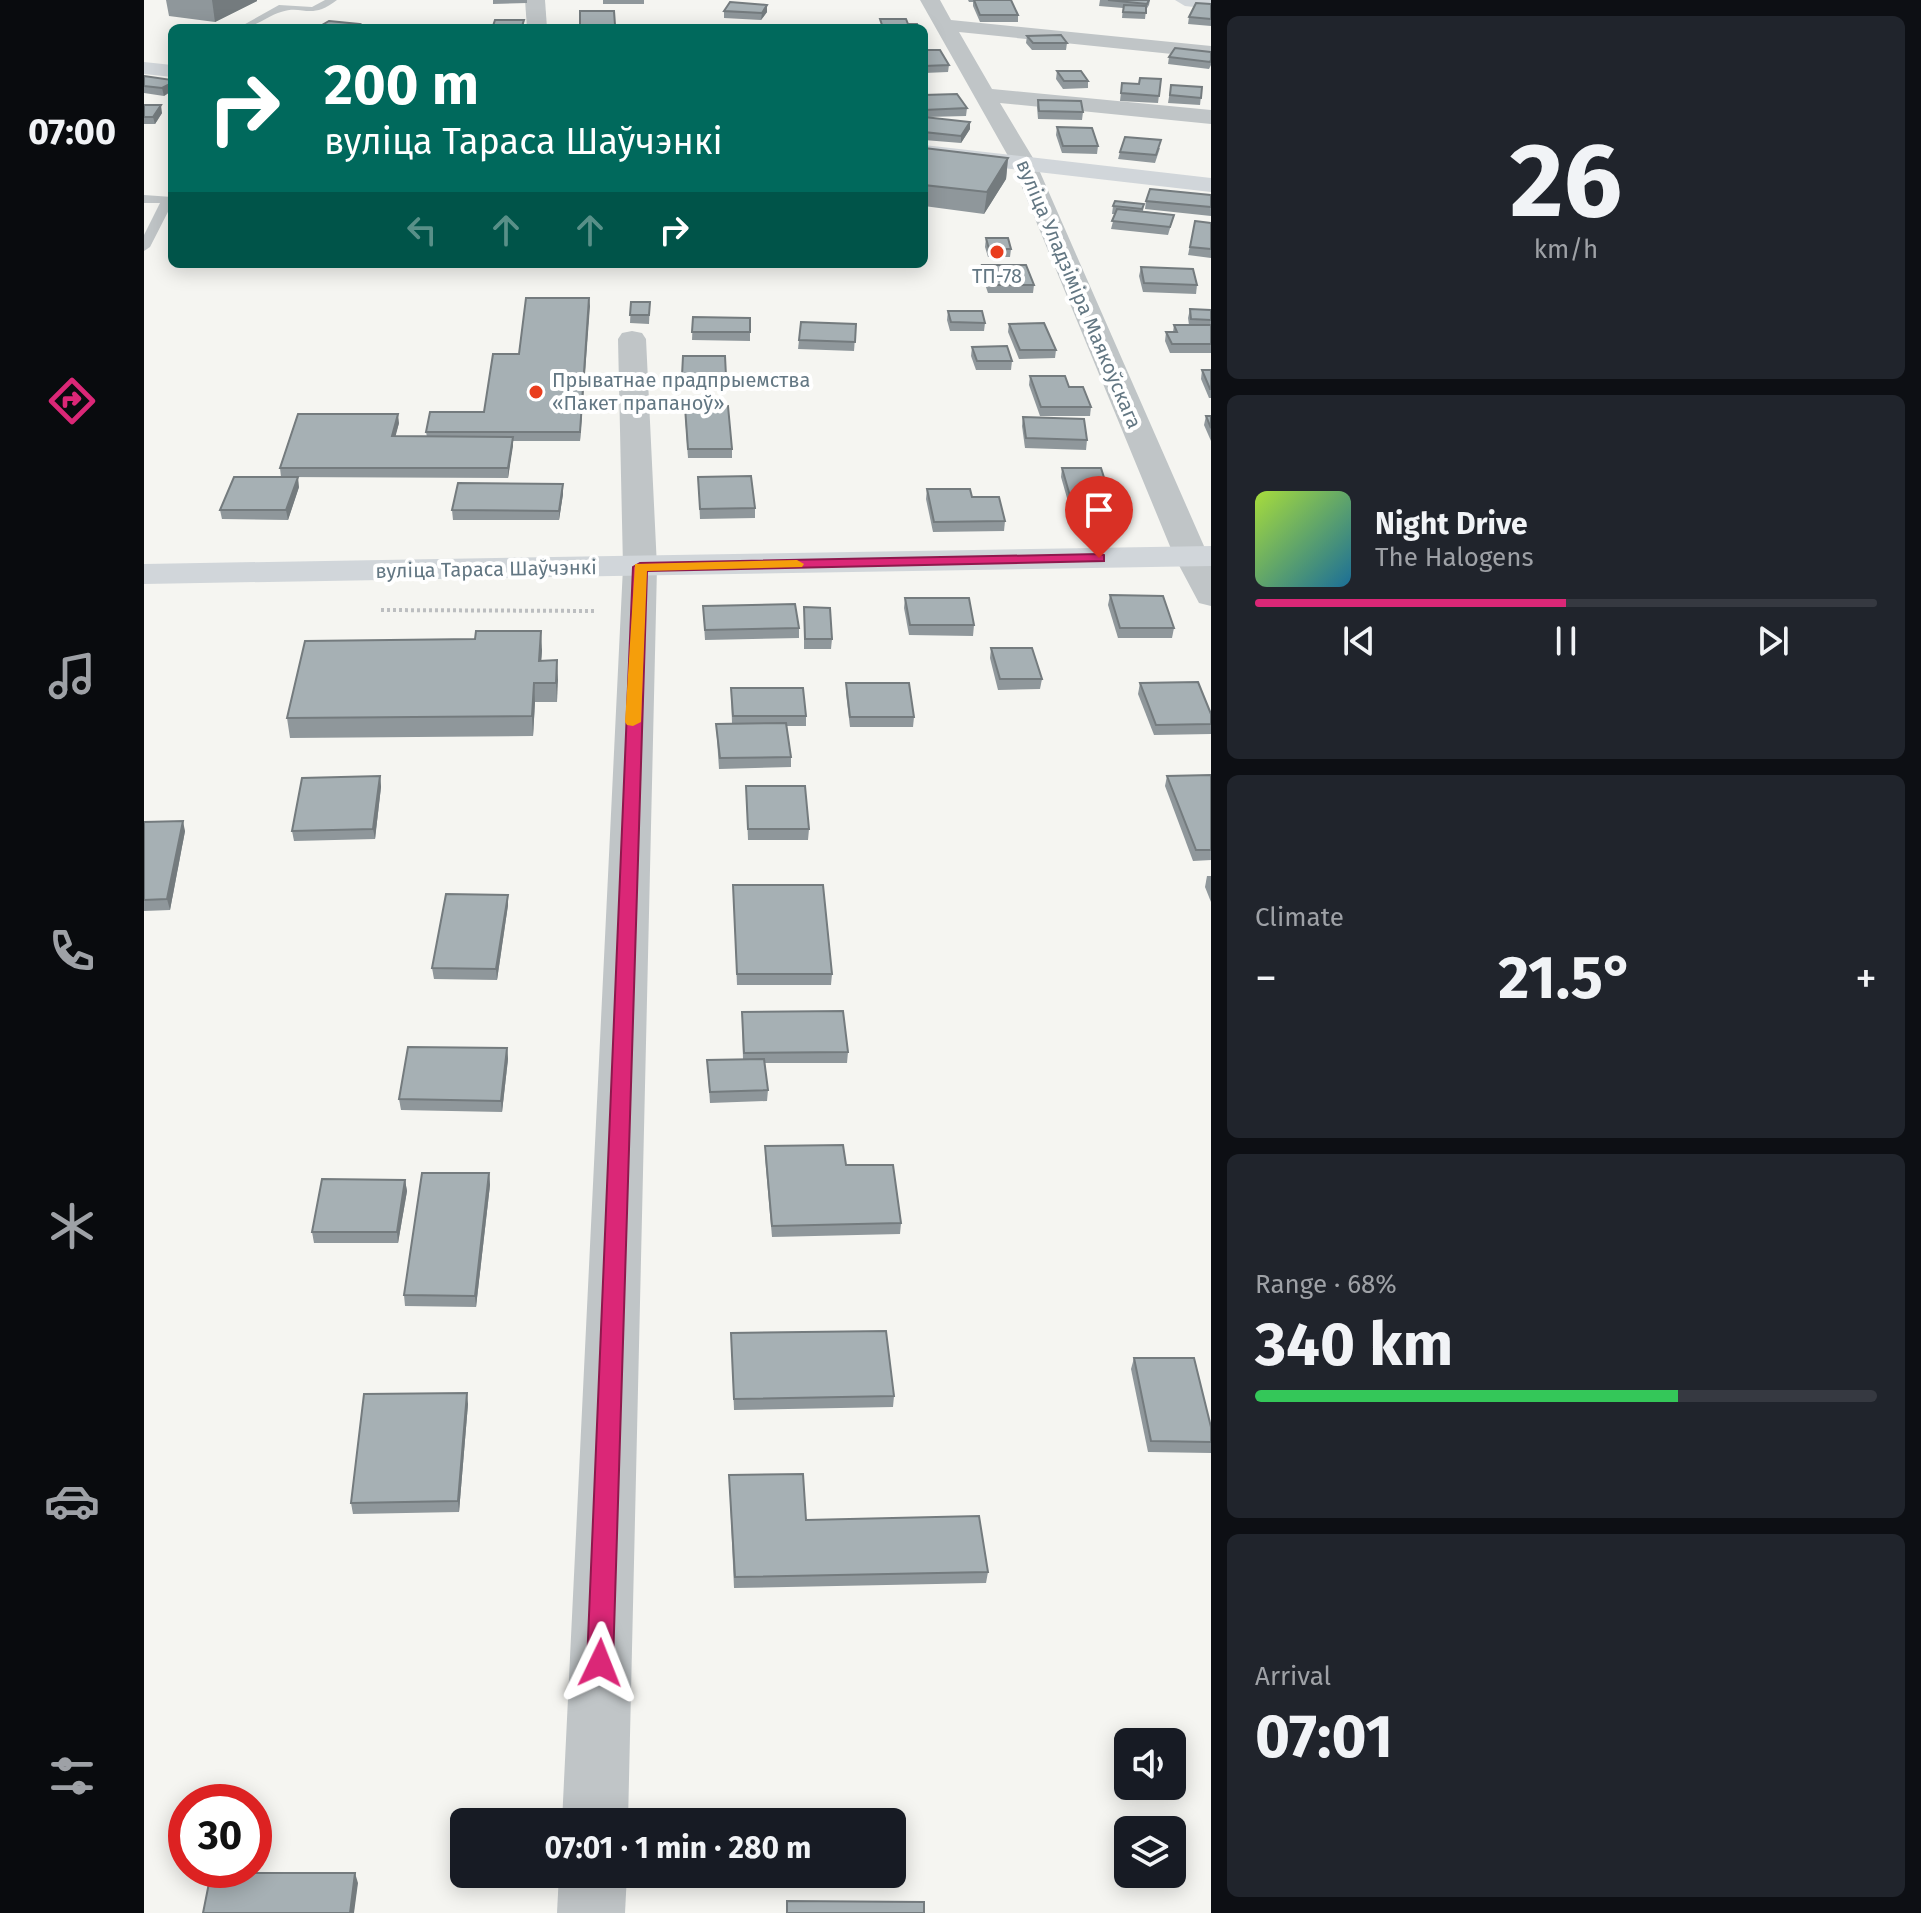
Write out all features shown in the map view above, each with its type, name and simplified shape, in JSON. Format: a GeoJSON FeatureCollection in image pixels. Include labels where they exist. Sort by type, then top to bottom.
{"type":"FeatureCollection","features":[{"type":"Feature","properties":{"kind":"street"},"geometry":{"type":"LineString","coordinates":[[535,0],[537,24]]}},
{"type":"Feature","properties":{"kind":"street","name":"вуліца Уладзіміра Маякоўскага"},"geometry":{"type":"LineString","coordinates":[[930,0],[1024,163],[1201,556],[1211,596]]}},
{"type":"Feature","properties":{"kind":"street"},"geometry":{"type":"LineString","coordinates":[[1185,0],[1211,3]]}},
{"type":"Feature","properties":{"kind":"street"},"geometry":{"type":"LineString","coordinates":[[944,25],[1211,52]]}},
{"type":"Feature","properties":{"kind":"street"},"geometry":{"type":"LineString","coordinates":[[985,95],[1211,117]]}},
{"type":"Feature","properties":{"kind":"street"},"geometry":{"type":"LineString","coordinates":[[928,152],[1211,185]]}},
{"type":"Feature","properties":{"kind":"street"},"geometry":{"type":"LineString","coordinates":[[595,1808],[639,589],[632,339]]}},
{"type":"Feature","properties":{"kind":"street","name":"вуліца Тараса Шаўчэнкі"},"geometry":{"type":"LineString","coordinates":[[144,574],[639,589],[1201,556]]}},
{"type":"Feature","properties":{"kind":"street"},"geometry":{"type":"LineString","coordinates":[[591,1913],[592,1888]]}},
{"type":"Feature","properties":{"kind":"lane"},"geometry":{"type":"LineString","coordinates":[[249,24],[278,3],[314,10],[332,0]]}},
{"type":"Feature","properties":{"kind":"lane"},"geometry":{"type":"LineString","coordinates":[[144,199],[168,200],[144,247]]}},
{"type":"Feature","properties":{"kind":"path"},"geometry":{"type":"LineString","coordinates":[[367,610],[639,589]]}},
{"type":"Feature","properties":{"kind":"building"},"geometry":{"type":"Polygon","coordinates":[[[974,0],[1011,0],[1018,15],[980,15],[974,0]]]}},
{"type":"Feature","properties":{"kind":"building"},"geometry":{"type":"Polygon","coordinates":[[[1108,0],[1149,0],[1147,4],[1108,0]]]}},
{"type":"Feature","properties":{"kind":"building"},"geometry":{"type":"Polygon","coordinates":[[[730,2],[767,5],[762,13],[724,11],[730,2]]]}},
{"type":"Feature","properties":{"kind":"building"},"geometry":{"type":"Polygon","coordinates":[[[1196,3],[1211,4],[1211,19],[1189,17],[1196,3]]]}},
{"type":"Feature","properties":{"kind":"building"},"geometry":{"type":"Polygon","coordinates":[[[1124,5],[1146,6],[1146,13],[1123,12],[1124,5]]]}},
{"type":"Feature","properties":{"kind":"building"},"geometry":{"type":"Polygon","coordinates":[[[580,11],[614,11],[615,24],[580,24],[580,11]]]}},
{"type":"Feature","properties":{"kind":"building"},"geometry":{"type":"Polygon","coordinates":[[[880,19],[906,19],[908,24],[882,24],[880,19]]]}},
{"type":"Feature","properties":{"kind":"building"},"geometry":{"type":"Polygon","coordinates":[[[495,20],[524,20],[523,24],[494,24],[495,20]]]}},
{"type":"Feature","properties":{"kind":"building"},"geometry":{"type":"Polygon","coordinates":[[[329,21],[359,24],[324,24],[329,21]]]}},
{"type":"Feature","properties":{"kind":"building"},"geometry":{"type":"Polygon","coordinates":[[[1061,35],[1067,43],[1033,43],[1027,36],[1061,35]]]}},
{"type":"Feature","properties":{"kind":"building"},"geometry":{"type":"Polygon","coordinates":[[[1175,48],[1211,52],[1211,60],[1169,57],[1175,48]]]}},
{"type":"Feature","properties":{"kind":"building"},"geometry":{"type":"Polygon","coordinates":[[[928,50],[940,50],[949,65],[928,66],[928,50]]]}},
{"type":"Feature","properties":{"kind":"building"},"geometry":{"type":"Polygon","coordinates":[[[1057,71],[1081,71],[1088,81],[1064,81],[1057,71]]]}},
{"type":"Feature","properties":{"kind":"building"},"geometry":{"type":"Polygon","coordinates":[[[144,76],[168,79],[168,85],[162,88],[144,86],[144,76]]]}},
{"type":"Feature","properties":{"kind":"building"},"geometry":{"type":"Polygon","coordinates":[[[1140,78],[1161,79],[1159,96],[1121,93],[1122,83],[1139,84],[1140,78]]]}},
{"type":"Feature","properties":{"kind":"building"},"geometry":{"type":"Polygon","coordinates":[[[1171,85],[1202,87],[1201,98],[1170,95],[1171,85]]]}},
{"type":"Feature","properties":{"kind":"building"},"geometry":{"type":"Polygon","coordinates":[[[957,94],[967,108],[928,110],[928,95],[957,94]]]}},
{"type":"Feature","properties":{"kind":"building"},"geometry":{"type":"Polygon","coordinates":[[[1038,100],[1081,101],[1083,112],[1039,111],[1038,100]]]}},
{"type":"Feature","properties":{"kind":"building"},"geometry":{"type":"Polygon","coordinates":[[[144,105],[161,105],[153,117],[144,117],[144,105]]]}},
{"type":"Feature","properties":{"kind":"building"},"geometry":{"type":"Polygon","coordinates":[[[928,117],[970,122],[961,136],[928,132],[928,117]]]}},
{"type":"Feature","properties":{"kind":"building"},"geometry":{"type":"Polygon","coordinates":[[[1057,127],[1092,128],[1098,146],[1063,146],[1057,127]]]}},
{"type":"Feature","properties":{"kind":"building"},"geometry":{"type":"Polygon","coordinates":[[[1125,137],[1161,140],[1156,155],[1120,152],[1125,137]]]}},
{"type":"Feature","properties":{"kind":"building"},"geometry":{"type":"Polygon","coordinates":[[[928,148],[1008,158],[987,192],[928,185],[928,148]]]}},
{"type":"Feature","properties":{"kind":"building"},"geometry":{"type":"Polygon","coordinates":[[[1150,189],[1211,195],[1211,207],[1146,201],[1150,189]]]}},
{"type":"Feature","properties":{"kind":"building"},"geometry":{"type":"Polygon","coordinates":[[[1115,201],[1144,204],[1142,209],[1113,206],[1115,201]]]}},
{"type":"Feature","properties":{"kind":"building"},"geometry":{"type":"Polygon","coordinates":[[[1117,209],[1174,215],[1170,227],[1112,221],[1117,209]]]}},
{"type":"Feature","properties":{"kind":"building"},"geometry":{"type":"Polygon","coordinates":[[[1195,221],[1211,223],[1211,249],[1190,247],[1195,221]]]}},
{"type":"Feature","properties":{"kind":"building"},"geometry":{"type":"Polygon","coordinates":[[[986,238],[1008,238],[1011,249],[989,249],[986,238]]]}},
{"type":"Feature","properties":{"kind":"building"},"geometry":{"type":"Polygon","coordinates":[[[982,265],[1026,265],[1034,285],[988,285],[982,265]]]}},
{"type":"Feature","properties":{"kind":"building"},"geometry":{"type":"Polygon","coordinates":[[[1141,267],[1193,269],[1197,285],[1144,283],[1141,267]]]}},
{"type":"Feature","properties":{"kind":"building","name":"Прыватнае прадпрыемства «Пакет прапаноў»"},"geometry":{"type":"Polygon","coordinates":[[[526,298],[589,298],[580,432],[426,432],[430,412],[484,412],[493,354],[519,354],[526,298]]]}},
{"type":"Feature","properties":{"kind":"building"},"geometry":{"type":"Polygon","coordinates":[[[631,302],[650,302],[649,315],[630,315],[631,302]]]}},
{"type":"Feature","properties":{"kind":"building"},"geometry":{"type":"Polygon","coordinates":[[[1190,309],[1211,310],[1211,320],[1191,319],[1190,309]]]}},
{"type":"Feature","properties":{"kind":"building"},"geometry":{"type":"Polygon","coordinates":[[[948,311],[982,311],[985,323],[951,322],[948,311]]]}},
{"type":"Feature","properties":{"kind":"building"},"geometry":{"type":"Polygon","coordinates":[[[693,317],[750,318],[750,332],[692,332],[693,317]]]}},
{"type":"Feature","properties":{"kind":"building"},"geometry":{"type":"Polygon","coordinates":[[[801,322],[856,324],[855,342],[799,340],[801,322]]]}},
{"type":"Feature","properties":{"kind":"building"},"geometry":{"type":"Polygon","coordinates":[[[1044,323],[1056,350],[1020,350],[1009,324],[1044,323]]]}},
{"type":"Feature","properties":{"kind":"building"},"geometry":{"type":"Polygon","coordinates":[[[1174,325],[1211,325],[1211,344],[1172,344],[1166,332],[1177,332],[1174,325]]]}},
{"type":"Feature","properties":{"kind":"building"},"geometry":{"type":"Polygon","coordinates":[[[1007,346],[1012,361],[977,361],[972,347],[1007,346]]]}},
{"type":"Feature","properties":{"kind":"building"},"geometry":{"type":"Polygon","coordinates":[[[683,356],[725,356],[726,376],[682,376],[683,356]]]}},
{"type":"Feature","properties":{"kind":"building"},"geometry":{"type":"Polygon","coordinates":[[[1202,370],[1211,370],[1211,389],[1210,389],[1202,370]]]}},
{"type":"Feature","properties":{"kind":"building"},"geometry":{"type":"Polygon","coordinates":[[[1030,376],[1065,376],[1069,387],[1083,387],[1091,407],[1041,407],[1030,376]]]}},
{"type":"Feature","properties":{"kind":"building"},"geometry":{"type":"Polygon","coordinates":[[[728,406],[732,449],[688,449],[685,407],[728,406]]]}},
{"type":"Feature","properties":{"kind":"building","name":"Прыватнае прадпрыемства «Пакет прапаноў»"},"geometry":{"type":"Polygon","coordinates":[[[298,414],[398,414],[392,436],[513,437],[508,468],[280,468],[298,414]]]}},
{"type":"Feature","properties":{"kind":"building"},"geometry":{"type":"Polygon","coordinates":[[[1023,417],[1084,419],[1087,440],[1026,438],[1023,417]]]}},
{"type":"Feature","properties":{"kind":"building"},"geometry":{"type":"Polygon","coordinates":[[[1062,468],[1101,468],[1112,503],[1072,503],[1062,468]]]}},
{"type":"Feature","properties":{"kind":"building"},"geometry":{"type":"Polygon","coordinates":[[[751,476],[755,508],[700,509],[698,477],[751,476]]]}},
{"type":"Feature","properties":{"kind":"building"},"geometry":{"type":"Polygon","coordinates":[[[234,477],[298,477],[286,510],[220,510],[234,477]]]}},
{"type":"Feature","properties":{"kind":"building"},"geometry":{"type":"Polygon","coordinates":[[[458,483],[563,484],[559,511],[452,510],[458,483]]]}},
{"type":"Feature","properties":{"kind":"building"},"geometry":{"type":"Polygon","coordinates":[[[927,489],[970,489],[972,497],[999,497],[1005,521],[934,522],[927,489]]]}},
{"type":"Feature","properties":{"kind":"building"},"geometry":{"type":"Polygon","coordinates":[[[1110,595],[1163,596],[1174,628],[1120,628],[1110,595]]]}},
{"type":"Feature","properties":{"kind":"building"},"geometry":{"type":"Polygon","coordinates":[[[905,598],[969,598],[974,625],[910,625],[905,598]]]}},
{"type":"Feature","properties":{"kind":"building"},"geometry":{"type":"Polygon","coordinates":[[[795,604],[799,628],[705,630],[703,606],[795,604]]]}},
{"type":"Feature","properties":{"kind":"building"},"geometry":{"type":"Polygon","coordinates":[[[804,607],[830,608],[832,639],[805,639],[804,607]]]}},
{"type":"Feature","properties":{"kind":"building"},"geometry":{"type":"Polygon","coordinates":[[[476,631],[541,631],[539,661],[557,660],[556,683],[534,683],[532,716],[287,718],[305,641],[475,639],[476,631]]]}},
{"type":"Feature","properties":{"kind":"building"},"geometry":{"type":"Polygon","coordinates":[[[991,648],[1032,648],[1042,679],[1000,679],[991,648]]]}},
{"type":"Feature","properties":{"kind":"building"},"geometry":{"type":"Polygon","coordinates":[[[1198,682],[1211,714],[1211,724],[1156,725],[1140,683],[1198,682]]]}},
{"type":"Feature","properties":{"kind":"building"},"geometry":{"type":"Polygon","coordinates":[[[846,683],[909,683],[914,717],[850,717],[846,683]]]}},
{"type":"Feature","properties":{"kind":"building"},"geometry":{"type":"Polygon","coordinates":[[[731,688],[803,688],[806,716],[733,716],[731,688]]]}},
{"type":"Feature","properties":{"kind":"building"},"geometry":{"type":"Polygon","coordinates":[[[786,723],[791,757],[720,758],[716,724],[786,723]]]}},
{"type":"Feature","properties":{"kind":"building"},"geometry":{"type":"Polygon","coordinates":[[[1211,775],[1211,850],[1196,850],[1167,776],[1211,775]]]}},
{"type":"Feature","properties":{"kind":"building"},"geometry":{"type":"Polygon","coordinates":[[[380,776],[373,829],[292,831],[302,778],[380,776]]]}},
{"type":"Feature","properties":{"kind":"building"},"geometry":{"type":"Polygon","coordinates":[[[746,786],[805,786],[809,829],[748,829],[746,786]]]}},
{"type":"Feature","properties":{"kind":"building"},"geometry":{"type":"Polygon","coordinates":[[[183,821],[167,899],[144,900],[144,822],[183,821]]]}},
{"type":"Feature","properties":{"kind":"building"},"geometry":{"type":"Polygon","coordinates":[[[733,885],[823,885],[832,974],[737,974],[733,885]]]}},
{"type":"Feature","properties":{"kind":"building"},"geometry":{"type":"Polygon","coordinates":[[[446,894],[508,895],[496,969],[432,968],[446,894]]]}},
{"type":"Feature","properties":{"kind":"building"},"geometry":{"type":"Polygon","coordinates":[[[843,1011],[848,1052],[744,1053],[742,1012],[843,1011]]]}},
{"type":"Feature","properties":{"kind":"building"},"geometry":{"type":"Polygon","coordinates":[[[408,1047],[507,1048],[501,1101],[399,1099],[408,1047]]]}},
{"type":"Feature","properties":{"kind":"building"},"geometry":{"type":"Polygon","coordinates":[[[764,1059],[768,1090],[710,1092],[707,1060],[764,1059]]]}},
{"type":"Feature","properties":{"kind":"building"},"geometry":{"type":"Polygon","coordinates":[[[843,1145],[846,1165],[893,1165],[901,1223],[772,1226],[765,1146],[843,1145]]]}},
{"type":"Feature","properties":{"kind":"building"},"geometry":{"type":"Polygon","coordinates":[[[422,1173],[489,1173],[475,1296],[404,1295],[422,1173]]]}},
{"type":"Feature","properties":{"kind":"building"},"geometry":{"type":"Polygon","coordinates":[[[322,1179],[405,1180],[397,1232],[312,1232],[322,1179]]]}},
{"type":"Feature","properties":{"kind":"building"},"geometry":{"type":"Polygon","coordinates":[[[886,1331],[894,1396],[734,1399],[731,1333],[886,1331]]]}},
{"type":"Feature","properties":{"kind":"building"},"geometry":{"type":"Polygon","coordinates":[[[1134,1358],[1194,1358],[1211,1427],[1211,1442],[1151,1441],[1134,1358]]]}},
{"type":"Feature","properties":{"kind":"building"},"geometry":{"type":"Polygon","coordinates":[[[467,1393],[458,1501],[351,1503],[364,1394],[467,1393]]]}},
{"type":"Feature","properties":{"kind":"building"},"geometry":{"type":"Polygon","coordinates":[[[803,1474],[806,1520],[979,1516],[988,1572],[735,1577],[729,1475],[803,1474]]]}},
{"type":"Feature","properties":{"kind":"building"},"geometry":{"type":"Polygon","coordinates":[[[272,1873],[355,1873],[350,1913],[203,1913],[208,1888],[272,1888],[272,1873]]]}},
{"type":"Feature","properties":{"kind":"building"},"geometry":{"type":"Polygon","coordinates":[[[787,1901],[924,1902],[924,1913],[787,1913],[787,1901]]]}},
{"type":"Feature","properties":{"kind":"slow traffic"},"geometry":{"type":"LineString","coordinates":[[633,722],[640,567],[797,564]]}},
{"type":"Feature","properties":{"kind":"place","name":"ТП-78"},"geometry":{"type":"Point","coordinates":[997,252]}},
{"type":"Feature","properties":{"kind":"place","name":"Прыватнае прадпрыемства «Пакет прапаноў»"},"geometry":{"type":"Point","coordinates":[536,392]}},
{"type":"Feature","properties":{"kind":"route"},"geometry":{"type":"LineString","coordinates":[[600,1663],[640,567],[1099,558]]}}]}
